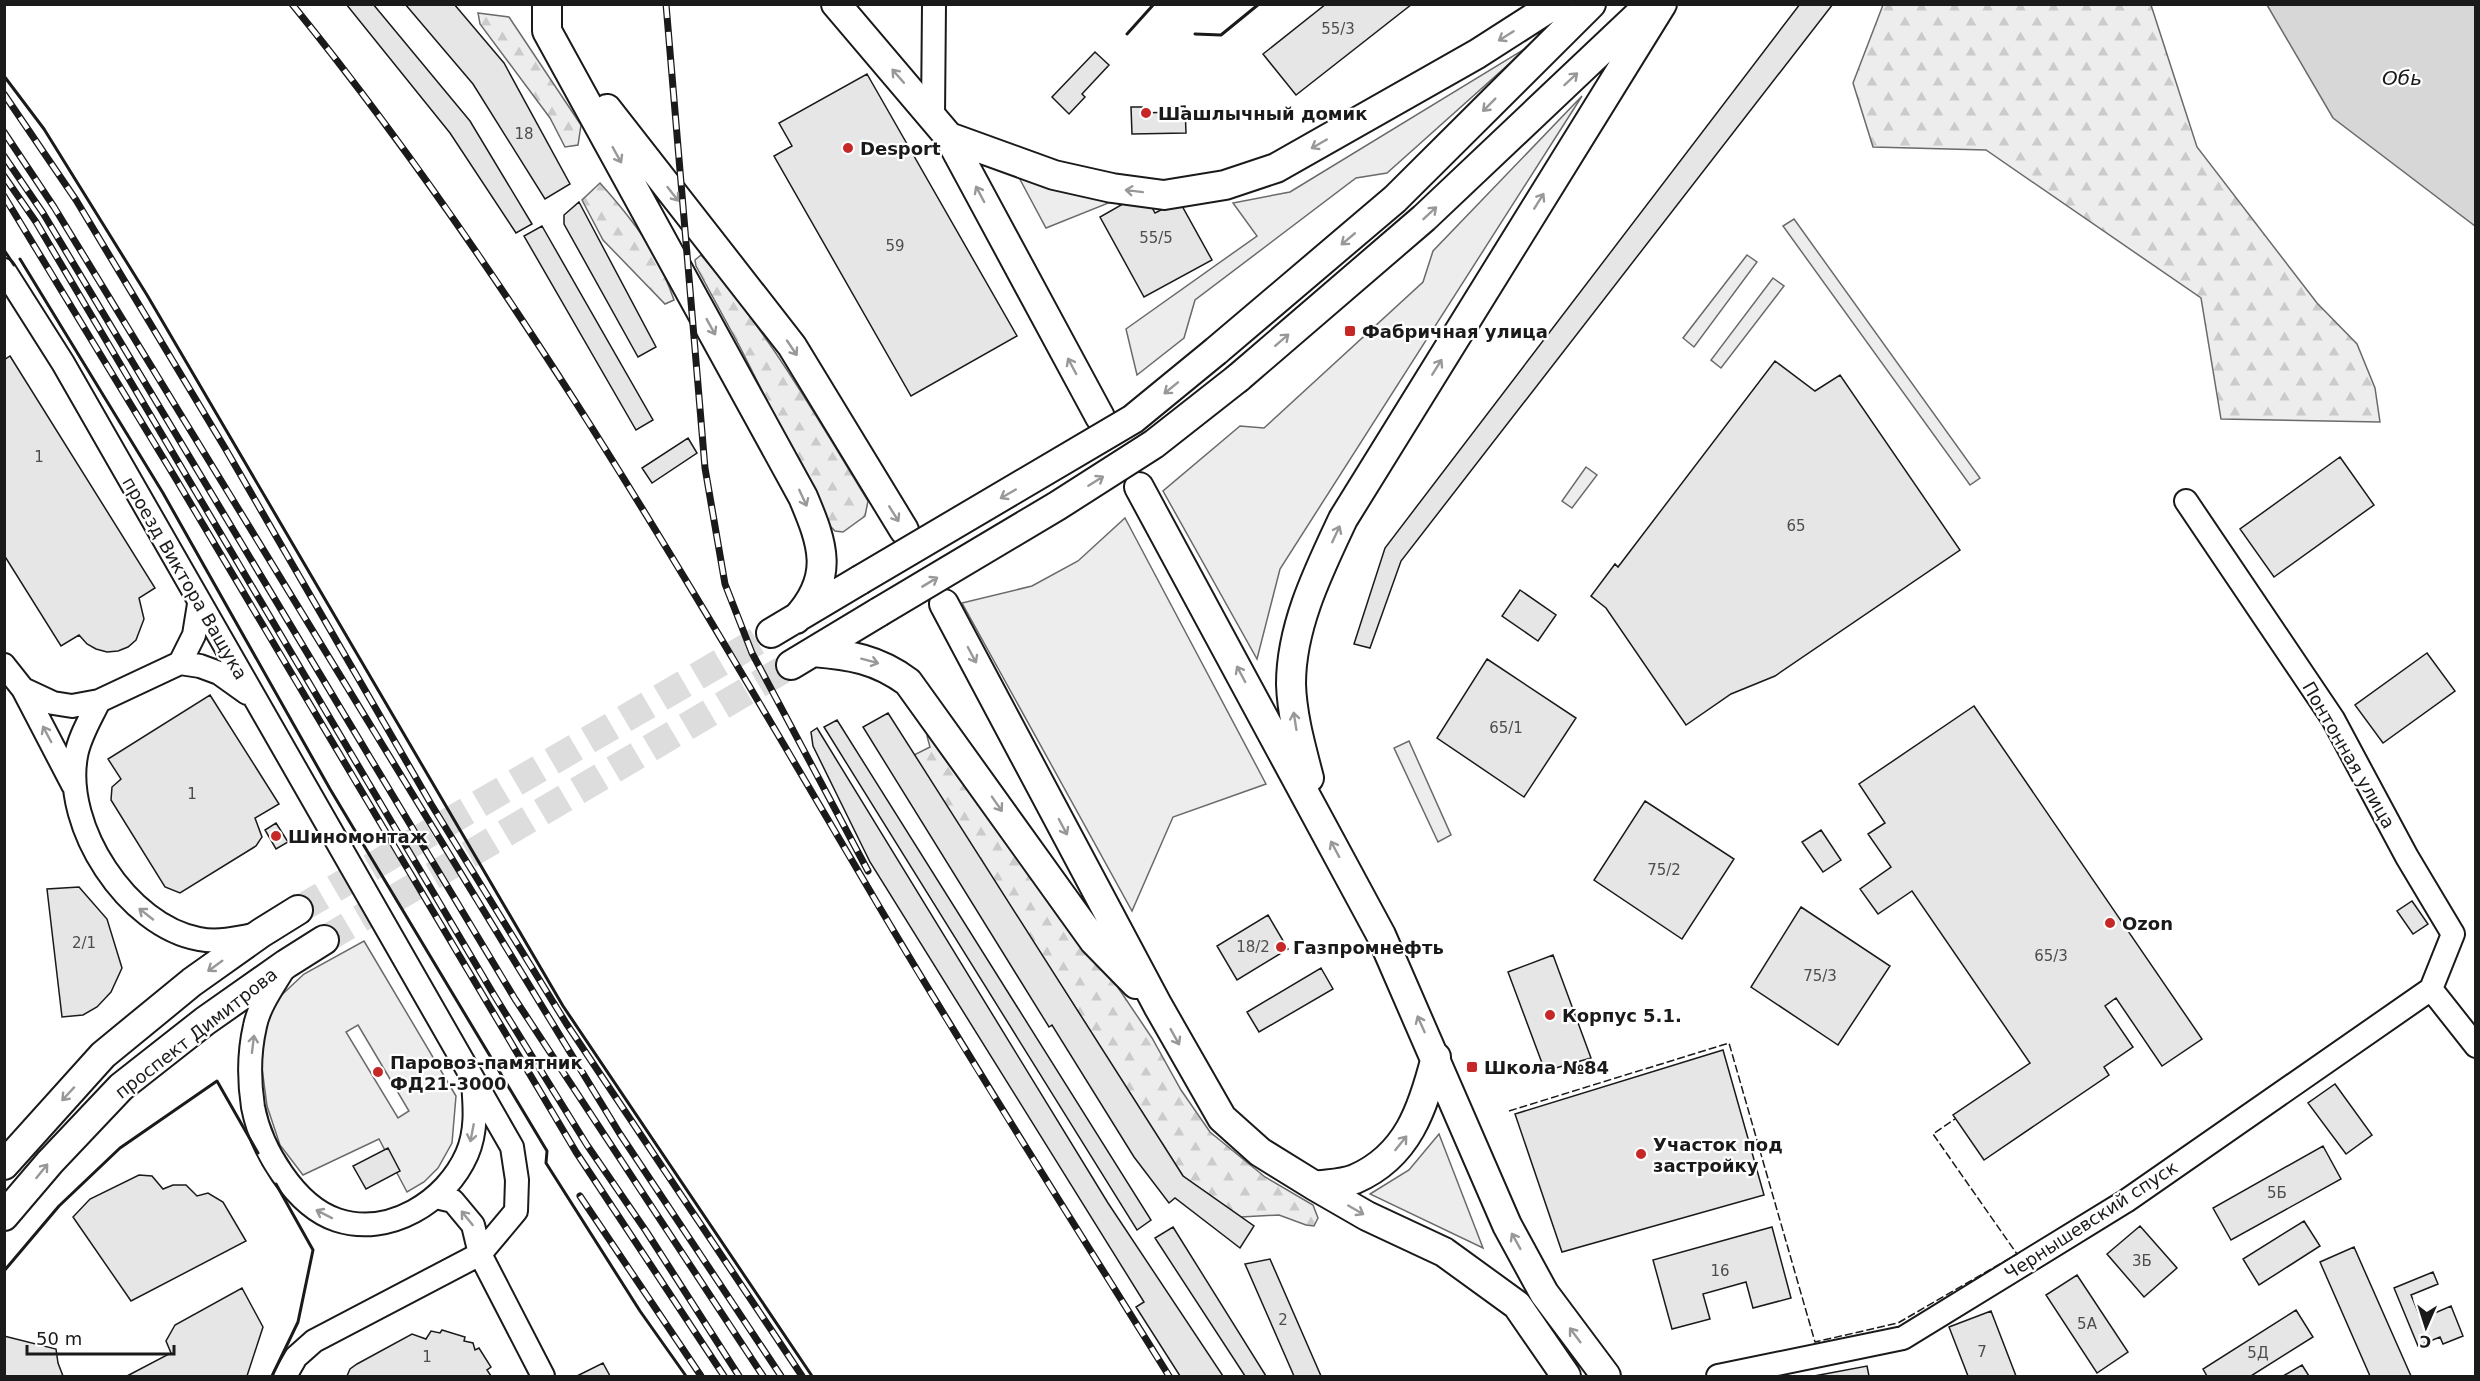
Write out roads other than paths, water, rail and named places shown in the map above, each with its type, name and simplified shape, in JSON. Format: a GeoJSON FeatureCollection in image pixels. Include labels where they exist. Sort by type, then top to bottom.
{"type":"FeatureCollection","features":[{"type":"Feature","properties":{"kind":"main road"},"geometry":{"type":"LineString","coordinates":[[528,4],[547,18],[792,346],[904,530]]}},
{"type":"Feature","properties":{"kind":"main road"},"geometry":{"type":"LineString","coordinates":[[836,4],[941,127],[1100,417]]}},
{"type":"Feature","properties":{"kind":"main road"},"geometry":{"type":"LineString","coordinates":[[941,127],[1054,175],[1112,188],[1164,195],[1225,185],[1276,168],[1477,54],[1556,4]]}},
{"type":"Feature","properties":{"kind":"main road"},"geometry":{"type":"LineString","coordinates":[[547,18],[803,497],[819,535],[821,570],[812,598],[784,626],[1133,419],[1395,200],[1590,4]]}},
{"type":"Feature","properties":{"kind":"main road"},"geometry":{"type":"LineString","coordinates":[[1158,1006],[1094,941],[908,681],[879,663],[845,654],[802,658],[1057,506],[1154,444],[1238,378],[1424,218],[1650,4]]}},
{"type":"Feature","properties":{"kind":"main road"},"geometry":{"type":"LineString","coordinates":[[1318,818],[1295,720],[1291,684],[1294,650],[1314,581],[1343,519],[1662,4]]}},
{"type":"Feature","properties":{"kind":"main road"},"geometry":{"type":"LineString","coordinates":[[1139,487],[1381,935],[1507,1225],[1544,1293],[1606,1377]]}},
{"type":"Feature","properties":{"kind":"main road"},"geometry":{"type":"LineString","coordinates":[[944,604],[1158,1006],[1222,1118],[1260,1152],[1367,1216],[1444,1252],[1517,1305],[1566,1377]]}},
{"type":"Feature","properties":{"kind":"main road","name":"проспект Димитрова"},"geometry":{"type":"LineString","coordinates":[[4,1165],[104,1055],[192,982],[298,910]]}},
{"type":"Feature","properties":{"kind":"main road","name":"проспект Димитрова"},"geometry":{"type":"LineString","coordinates":[[4,1216],[50,1162],[121,1088],[206,1021],[324,940]]}},
{"type":"Feature","properties":{"kind":"main road"},"geometry":{"type":"LineString","coordinates":[[1315,1186],[1354,1179],[1387,1160],[1414,1127],[1428,1090],[1436,1058]]}},
{"type":"Feature","properties":{"kind":"street"},"geometry":{"type":"LineString","coordinates":[[933,4],[941,127]]}},
{"type":"Feature","properties":{"kind":"street","name":"проезд Виктора Ващука"},"geometry":{"type":"LineString","coordinates":[[4,270],[63,363],[512,1147],[517,1180],[516,1211],[480,1254]]}},
{"type":"Feature","properties":{"kind":"street","name":"Понтонная улица"},"geometry":{"type":"LineString","coordinates":[[2186,501],[2333,719],[2407,857],[2453,934],[2431,989]]}},
{"type":"Feature","properties":{"kind":"street"},"geometry":{"type":"LineString","coordinates":[[180,663],[194,634],[200,604]]}},
{"type":"Feature","properties":{"kind":"street"},"geometry":{"type":"LineString","coordinates":[[23,689],[53,703],[72,706],[99,701],[180,663],[200,666],[219,673],[254,698]]}},
{"type":"Feature","properties":{"kind":"street"},"geometry":{"type":"LineString","coordinates":[[4,665],[23,689],[74,786],[82,819],[96,852],[130,900],[149,917],[170,930],[199,939],[229,940],[261,933]]}},
{"type":"Feature","properties":{"kind":"street"},"geometry":{"type":"LineString","coordinates":[[74,786],[76,756],[84,732],[99,701]]}},
{"type":"Feature","properties":{"kind":"street"},"geometry":{"type":"LineString","coordinates":[[286,964],[255,1024],[250,1064],[254,1108],[266,1145],[286,1179],[311,1207],[336,1220],[375,1225],[394,1221],[436,1197],[456,1173],[470,1143],[475,1113],[472,1075]]}},
{"type":"Feature","properties":{"kind":"street"},"geometry":{"type":"LineString","coordinates":[[2431,989],[2475,1046]]}},
{"type":"Feature","properties":{"kind":"street","name":"Чернышевский спуск"},"geometry":{"type":"LineString","coordinates":[[1718,1377],[1903,1338],[2127,1201],[2431,989]]}},
{"type":"Feature","properties":{"kind":"street"},"geometry":{"type":"LineString","coordinates":[[436,1197],[453,1201],[473,1226],[480,1254],[543,1377]]}},
{"type":"Feature","properties":{"kind":"street"},"geometry":{"type":"LineString","coordinates":[[285,1377],[296,1358],[314,1341],[480,1254]]}},
{"type":"Feature","properties":{"kind":"water","name":"Обь"},"geometry":{"type":"Polygon","coordinates":[[[2267,5],[2475,5],[2475,226],[2333,118],[2267,5]]]}},
{"type":"Feature","properties":{"kind":"tunnel"},"geometry":{"type":"LineString","coordinates":[[904,530],[943,601]]}},
{"type":"Feature","properties":{"kind":"tunnel"},"geometry":{"type":"LineString","coordinates":[[298,910],[771,633]]}},
{"type":"Feature","properties":{"kind":"tunnel"},"geometry":{"type":"LineString","coordinates":[[324,940],[791,665]]}},
{"type":"Feature","properties":{"kind":"railway"},"geometry":{"type":"LineString","coordinates":[[292,4],[453,218],[601,442],[741,672],[948,1022],[1169,1376]]}},
{"type":"Feature","properties":{"kind":"railway"},"geometry":{"type":"LineString","coordinates":[[666,4],[705,468],[725,584],[752,653],[868,871]]}},
{"type":"Feature","properties":{"kind":"railway"},"geometry":{"type":"LineString","coordinates":[[4,94],[76,200],[225,448],[431,804],[566,1023],[802,1376]]}},
{"type":"Feature","properties":{"kind":"railway"},"geometry":{"type":"LineString","coordinates":[[4,132],[54,207],[620,1134],[781,1376]]}},
{"type":"Feature","properties":{"kind":"railway"},"geometry":{"type":"LineString","coordinates":[[4,156],[43,213],[515,999],[763,1376]]}},
{"type":"Feature","properties":{"kind":"railway"},"geometry":{"type":"LineString","coordinates":[[4,176],[36,222],[494,995],[587,1145],[646,1231],[739,1376]]}},
{"type":"Feature","properties":{"kind":"railway"},"geometry":{"type":"LineString","coordinates":[[4,196],[176,479],[576,1152],[724,1376]]}},
{"type":"Feature","properties":{"kind":"railway"},"geometry":{"type":"LineString","coordinates":[[580,1196],[701,1376]]}},
{"type":"Feature","properties":{"kind":"place","name":"Шашлычный домик"},"geometry":{"type":"Point","coordinates":[1146,113]}},
{"type":"Feature","properties":{"kind":"place","name":"Desport"},"geometry":{"type":"Point","coordinates":[848,148]}},
{"type":"Feature","properties":{"kind":"place","name":"Фабричная улица"},"geometry":{"type":"Point","coordinates":[1350,331]}},
{"type":"Feature","properties":{"kind":"place","name":"Шиномонтаж"},"geometry":{"type":"Point","coordinates":[276,836]}},
{"type":"Feature","properties":{"kind":"place","name":"Ozon"},"geometry":{"type":"Point","coordinates":[2110,923]}},
{"type":"Feature","properties":{"kind":"place","name":"Газпромнефть"},"geometry":{"type":"Point","coordinates":[1281,947]}},
{"type":"Feature","properties":{"kind":"place","name":"Корпус 5.1."},"geometry":{"type":"Point","coordinates":[1550,1015]}},
{"type":"Feature","properties":{"kind":"place","name":"Школа №84"},"geometry":{"type":"Point","coordinates":[1472,1067]}},
{"type":"Feature","properties":{"kind":"place","name":"Паровоз-памятник ФД21-3000"},"geometry":{"type":"Point","coordinates":[378,1072]}},
{"type":"Feature","properties":{"kind":"place","name":"Участок под застройку"},"geometry":{"type":"Point","coordinates":[1641,1154]}}]}
